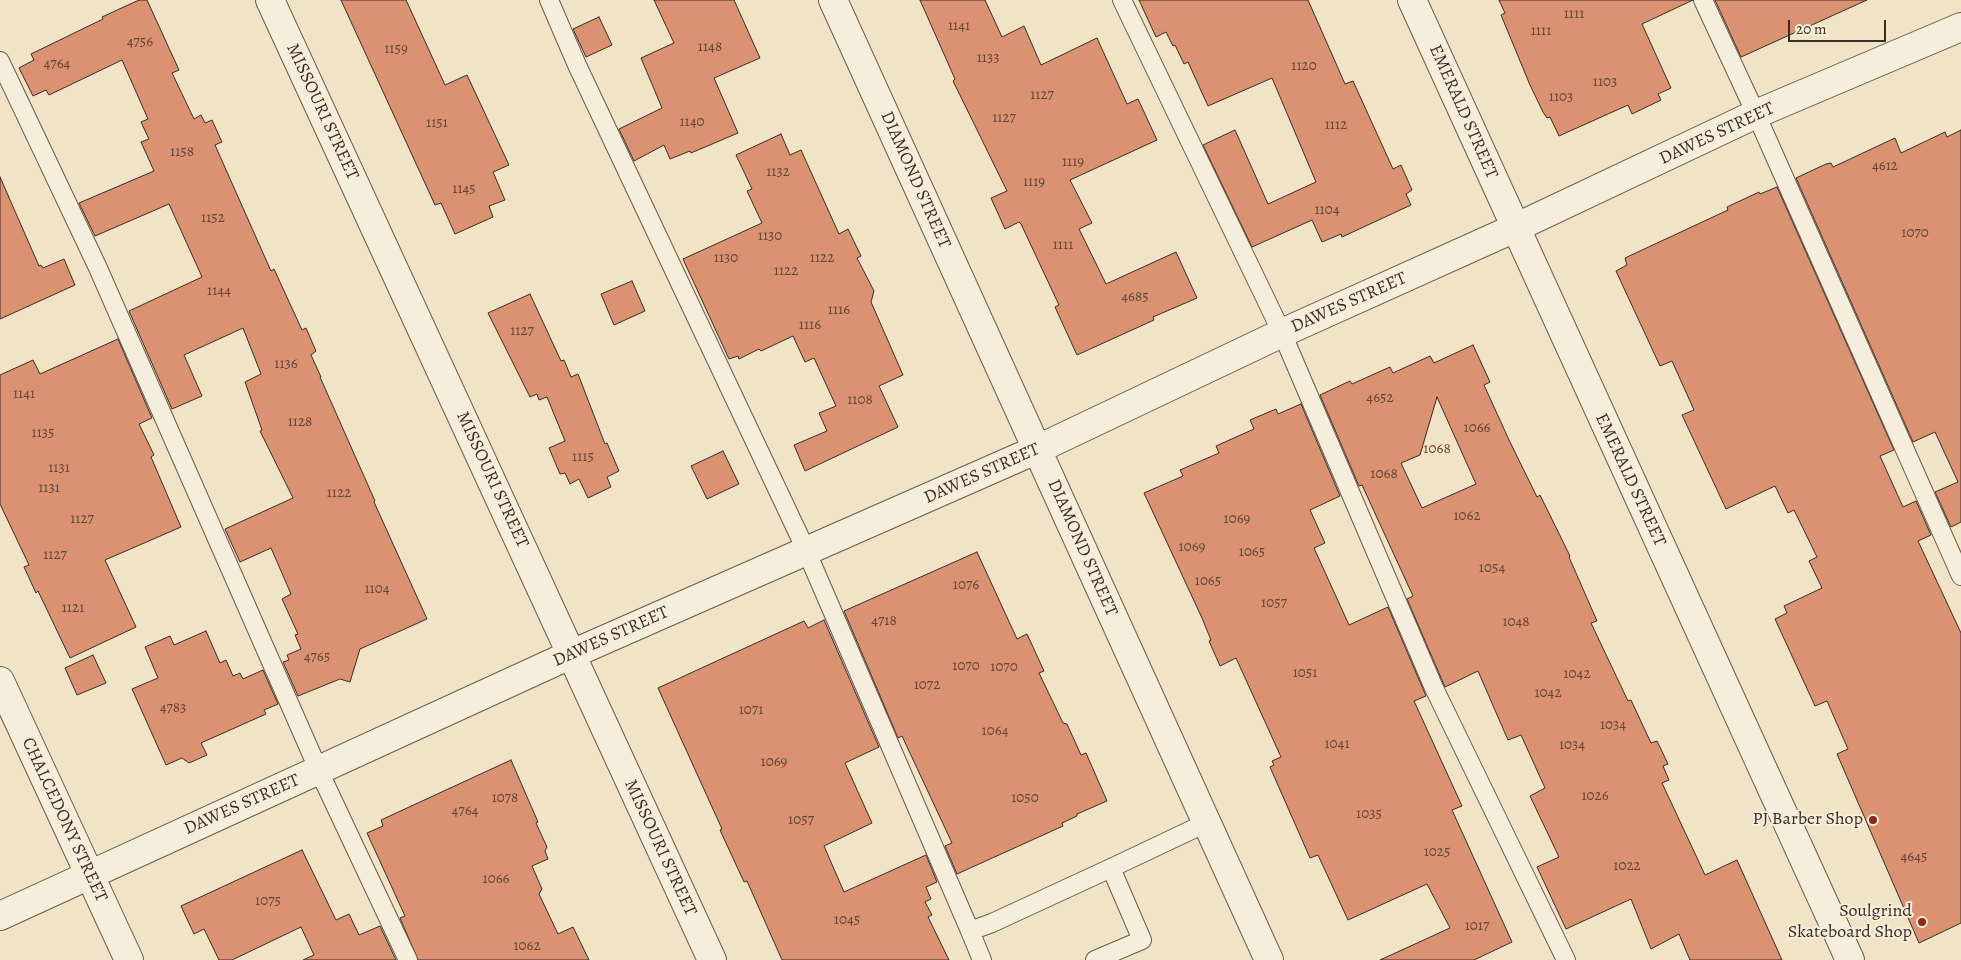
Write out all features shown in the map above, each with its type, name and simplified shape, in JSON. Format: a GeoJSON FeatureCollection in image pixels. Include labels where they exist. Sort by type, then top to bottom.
{"type":"FeatureCollection","features":[{"type":"Feature","properties":{"kind":"street","name":"MISSOURI STREET"},"geometry":{"type":"LineString","coordinates":[[270,0],[712,960]]}},
{"type":"Feature","properties":{"kind":"street","name":"DIAMOND STREET"},"geometry":{"type":"LineString","coordinates":[[833,0],[1270,960]]}},
{"type":"Feature","properties":{"kind":"street","name":"EMERALD STREET"},"geometry":{"type":"LineString","coordinates":[[1412,0],[1850,960]]}},
{"type":"Feature","properties":{"kind":"street","name":"DAWES STREET"},"geometry":{"type":"LineString","coordinates":[[0,916],[572,654],[1038,450],[1282,333],[1516,228],[1756,114],[1961,27]]}},
{"type":"Feature","properties":{"kind":"street","name":"CHALCEDONY STREET"},"geometry":{"type":"LineString","coordinates":[[0,681],[128,960]]}},
{"type":"Feature","properties":{"kind":"lane"},"geometry":{"type":"LineString","coordinates":[[549,0],[577,65],[806,550],[982,960]]}},
{"type":"Feature","properties":{"kind":"lane"},"geometry":{"type":"LineString","coordinates":[[1122,0],[1282,333],[1434,688],[1566,960]]}},
{"type":"Feature","properties":{"kind":"lane"},"geometry":{"type":"LineString","coordinates":[[1703,0],[1756,114],[1961,576]]}},
{"type":"Feature","properties":{"kind":"lane"},"geometry":{"type":"LineString","coordinates":[[0,61],[98,268],[319,771],[408,960]]}},
{"type":"Feature","properties":{"kind":"lane"},"geometry":{"type":"LineString","coordinates":[[970,931],[1112,868],[1206,823]]}},
{"type":"Feature","properties":{"kind":"lane"},"geometry":{"type":"LineString","coordinates":[[1094,960],[1142,940],[1112,868]]}},
{"type":"Feature","properties":{"kind":"building"},"geometry":{"type":"Polygon","coordinates":[[[139,0],[147,0],[179,70],[172,73],[194,119],[201,115],[205,123],[212,120],[222,142],[215,145],[271,271],[274,269],[302,330],[306,328],[316,351],[311,355],[320,377],[427,619],[360,649],[350,682],[340,679],[298,696],[283,662],[289,660],[287,655],[301,649],[295,635],[298,634],[282,599],[291,594],[271,548],[240,562],[225,529],[293,498],[260,431],[262,430],[245,382],[261,374],[243,328],[184,355],[202,396],[172,409],[129,311],[202,277],[169,204],[95,236],[79,203],[154,171],[141,142],[149,139],[141,122],[148,119],[122,60],[49,95],[46,90],[33,96],[19,68],[34,60],[31,54],[139,0]]]}},
{"type":"Feature","properties":{"kind":"building"},"geometry":{"type":"Polygon","coordinates":[[[341,0],[406,0],[445,85],[467,75],[509,165],[493,172],[505,200],[489,206],[493,217],[455,234],[441,203],[435,205],[341,0]]]}},
{"type":"Feature","properties":{"kind":"building"},"geometry":{"type":"Polygon","coordinates":[[[654,0],[734,0],[760,58],[714,78],[738,133],[691,153],[690,151],[670,159],[664,145],[634,161],[619,129],[662,108],[641,58],[674,43],[654,0]]]}},
{"type":"Feature","properties":{"kind":"building"},"geometry":{"type":"Polygon","coordinates":[[[920,0],[985,0],[1002,37],[1024,26],[1041,65],[1097,38],[1127,104],[1138,99],[1157,140],[1070,180],[1092,223],[1079,229],[1106,284],[1176,252],[1197,298],[1153,317],[1154,320],[1077,355],[1055,307],[1059,305],[1021,224],[1019,222],[1005,229],[991,198],[1007,191],[953,81],[955,79],[920,0]]]}},
{"type":"Feature","properties":{"kind":"building"},"geometry":{"type":"Polygon","coordinates":[[[1139,0],[1308,0],[1345,84],[1353,81],[1393,169],[1401,165],[1412,190],[1406,194],[1411,205],[1342,237],[1341,234],[1322,242],[1312,220],[1252,247],[1203,145],[1235,130],[1268,204],[1316,182],[1272,78],[1208,106],[1188,62],[1184,64],[1166,32],[1156,37],[1139,0]]]}},
{"type":"Feature","properties":{"kind":"building"},"geometry":{"type":"Polygon","coordinates":[[[1499,0],[1693,0],[1642,24],[1671,88],[1658,94],[1661,100],[1632,114],[1628,105],[1559,136],[1550,117],[1547,118],[1543,112],[1530,85],[1501,15],[1505,13],[1499,0]]]}},
{"type":"Feature","properties":{"kind":"building"},"geometry":{"type":"Polygon","coordinates":[[[1715,0],[1867,0],[1741,57],[1715,0]]]}},
{"type":"Feature","properties":{"kind":"building"},"geometry":{"type":"Polygon","coordinates":[[[599,17],[612,45],[586,57],[573,29],[599,17]]]}},
{"type":"Feature","properties":{"kind":"building"},"geometry":{"type":"Polygon","coordinates":[[[1961,130],[1961,522],[1951,527],[1935,492],[1958,482],[1935,432],[1913,442],[1796,178],[1826,164],[1831,163],[1833,167],[1895,138],[1901,153],[1945,132],[1947,137],[1961,130]]]}},
{"type":"Feature","properties":{"kind":"building"},"geometry":{"type":"Polygon","coordinates":[[[781,134],[790,155],[801,150],[839,234],[848,229],[861,256],[857,258],[874,291],[871,302],[903,375],[879,386],[898,427],[805,471],[794,445],[827,431],[819,413],[836,406],[814,358],[805,362],[793,336],[739,359],[738,356],[729,359],[683,259],[762,223],[747,191],[752,189],[736,155],[781,134]]]}},
{"type":"Feature","properties":{"kind":"building"},"geometry":{"type":"Polygon","coordinates":[[[0,177],[39,266],[41,265],[43,268],[64,259],[75,285],[0,319],[0,177]]]}},
{"type":"Feature","properties":{"kind":"building"},"geometry":{"type":"Polygon","coordinates":[[[1777,187],[1894,450],[1880,456],[1903,507],[1916,501],[1931,535],[1918,541],[1961,633],[1961,923],[1919,943],[1837,754],[1848,749],[1827,701],[1815,706],[1775,619],[1787,613],[1784,606],[1822,588],[1809,561],[1817,557],[1794,510],[1788,513],[1775,486],[1726,509],[1682,415],[1694,410],[1672,361],[1660,366],[1616,271],[1627,265],[1625,258],[1728,210],[1727,207],[1759,192],[1760,194],[1777,187]]]}},
{"type":"Feature","properties":{"kind":"building"},"geometry":{"type":"Polygon","coordinates":[[[632,281],[645,311],[614,325],[601,294],[632,281]]]}},
{"type":"Feature","properties":{"kind":"building"},"geometry":{"type":"Polygon","coordinates":[[[530,294],[561,361],[564,360],[571,377],[578,374],[605,444],[607,443],[619,471],[607,477],[611,487],[588,498],[579,479],[570,484],[565,473],[560,474],[549,448],[565,441],[547,397],[539,400],[537,394],[530,397],[488,313],[530,294]]]}},
{"type":"Feature","properties":{"kind":"building"},"geometry":{"type":"Polygon","coordinates":[[[118,339],[152,418],[139,424],[154,455],[151,457],[181,527],[105,560],[136,627],[70,658],[38,591],[36,593],[24,567],[29,565],[0,504],[0,375],[33,360],[40,374],[118,339]]]}},
{"type":"Feature","properties":{"kind":"building"},"geometry":{"type":"Polygon","coordinates":[[[1473,345],[1490,382],[1484,385],[1509,440],[1537,497],[1540,495],[1570,556],[1597,621],[1591,623],[1628,701],[1631,700],[1651,743],[1657,741],[1668,764],[1663,766],[1669,780],[1662,783],[1705,875],[1737,860],[1782,960],[1690,960],[1679,934],[1651,949],[1631,899],[1566,929],[1537,867],[1559,857],[1530,796],[1545,788],[1521,735],[1508,740],[1478,671],[1445,687],[1407,599],[1413,596],[1362,485],[1359,486],[1320,395],[1350,381],[1352,384],[1390,367],[1393,373],[1430,356],[1434,363],[1473,345]],[[1437,397],[1420,455],[1401,463],[1422,508],[1476,484],[1437,397]]]}},
{"type":"Feature","properties":{"kind":"building"},"geometry":{"type":"Polygon","coordinates":[[[1301,404],[1340,496],[1310,510],[1325,543],[1314,548],[1349,625],[1388,607],[1426,696],[1414,701],[1462,806],[1452,810],[1512,942],[1474,960],[1380,960],[1450,928],[1427,884],[1348,920],[1318,855],[1310,858],[1270,767],[1274,765],[1272,761],[1281,757],[1236,658],[1220,666],[1209,641],[1211,640],[1202,618],[1144,493],[1183,476],[1180,470],[1219,453],[1216,446],[1254,429],[1250,420],[1276,409],[1278,414],[1301,404]]]}},
{"type":"Feature","properties":{"kind":"building"},"geometry":{"type":"Polygon","coordinates":[[[723,451],[739,484],[707,499],[691,466],[723,451]]]}},
{"type":"Feature","properties":{"kind":"building"},"geometry":{"type":"Polygon","coordinates":[[[977,552],[1017,639],[1027,634],[1044,671],[1039,673],[1063,723],[1067,724],[1081,755],[1086,753],[1107,801],[1077,814],[1077,816],[1062,823],[1063,826],[957,874],[945,846],[952,843],[902,736],[898,738],[844,611],[977,552]]]}},
{"type":"Feature","properties":{"kind":"building"},"geometry":{"type":"Polygon","coordinates":[[[824,620],[879,747],[845,763],[872,823],[824,846],[844,892],[926,855],[937,882],[926,887],[931,899],[925,902],[932,915],[928,917],[949,960],[782,960],[747,881],[744,882],[720,830],[722,829],[658,688],[804,621],[808,628],[824,620]]]}},
{"type":"Feature","properties":{"kind":"building"},"geometry":{"type":"Polygon","coordinates":[[[206,631],[220,663],[226,660],[233,676],[240,673],[243,679],[263,670],[278,704],[264,710],[266,714],[201,743],[207,755],[189,763],[182,758],[166,765],[132,689],[158,678],[145,647],[170,636],[174,645],[206,631]]]}},
{"type":"Feature","properties":{"kind":"building"},"geometry":{"type":"Polygon","coordinates":[[[93,655],[106,683],[77,695],[65,668],[93,655]]]}},
{"type":"Feature","properties":{"kind":"building"},"geometry":{"type":"Polygon","coordinates":[[[511,760],[547,847],[545,851],[548,859],[532,866],[542,889],[539,894],[558,934],[573,927],[589,960],[418,960],[400,918],[405,916],[367,833],[383,826],[381,820],[511,760]]]}},
{"type":"Feature","properties":{"kind":"building"},"geometry":{"type":"Polygon","coordinates":[[[302,850],[336,920],[349,914],[359,935],[380,926],[396,960],[303,960],[314,955],[301,927],[232,960],[219,960],[204,929],[194,934],[181,906],[302,850]]]}},
{"type":"Feature","properties":{"kind":"place","name":"PJ Barber Shop"},"geometry":{"type":"Point","coordinates":[1873,820]}},
{"type":"Feature","properties":{"kind":"place","name":"Soulgrind Skateboard Shop"},"geometry":{"type":"Point","coordinates":[1922,922]}}]}
